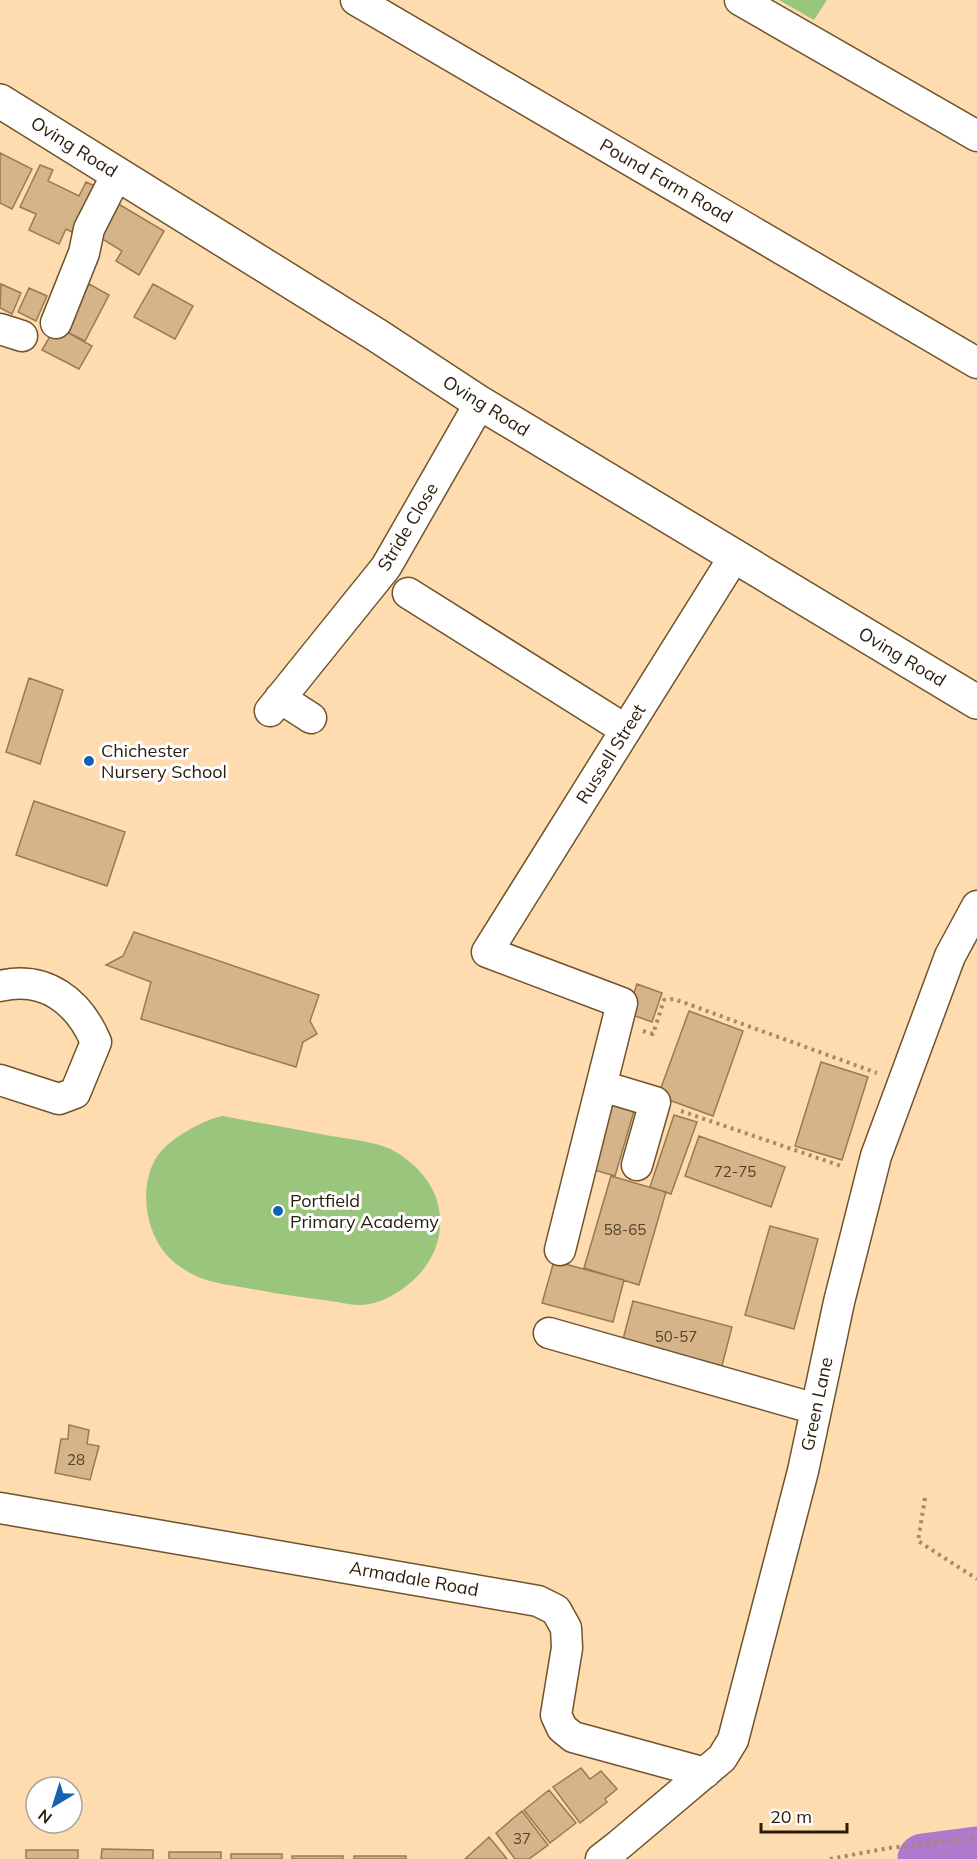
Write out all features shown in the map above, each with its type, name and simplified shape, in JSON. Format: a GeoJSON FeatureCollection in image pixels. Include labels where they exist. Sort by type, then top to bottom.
{"type":"FeatureCollection","features":[{"type":"Feature","properties":{"kind":"main road","name":"Oving Road"},"geometry":{"type":"LineString","coordinates":[[0,101],[378,336],[480,403],[977,702]]}},
{"type":"Feature","properties":{"kind":"street","name":"Pound Farm Road"},"geometry":{"type":"LineString","coordinates":[[356,0],[977,363]]}},
{"type":"Feature","properties":{"kind":"street"},"geometry":{"type":"LineString","coordinates":[[740,0],[977,136]]}},
{"type":"Feature","properties":{"kind":"street"},"geometry":{"type":"LineString","coordinates":[[56,322],[84,253],[89,229],[117,174]]}},
{"type":"Feature","properties":{"kind":"street","name":"Stride Close"},"geometry":{"type":"LineString","coordinates":[[311,718],[275,704],[386,567],[480,403]]}},
{"type":"Feature","properties":{"kind":"street","name":"Russell Street"},"geometry":{"type":"LineString","coordinates":[[619,1022],[622,1003],[488,952],[734,557]]}},
{"type":"Feature","properties":{"kind":"street"},"geometry":{"type":"LineString","coordinates":[[408,593],[626,730]]}},
{"type":"Feature","properties":{"kind":"street","name":"Green Lane"},"geometry":{"type":"LineString","coordinates":[[600,1859],[722,1758],[733,1740],[803,1471],[838,1302],[870,1176],[950,956],[977,906]]}},
{"type":"Feature","properties":{"kind":"street"},"geometry":{"type":"LineString","coordinates":[[0,986],[10,983],[45,986],[67,1001],[88,1023],[96,1042],[75,1093],[60,1099],[0,1080]]}},
{"type":"Feature","properties":{"kind":"street"},"geometry":{"type":"LineString","coordinates":[[560,1250],[619,1022]]}},
{"type":"Feature","properties":{"kind":"street"},"geometry":{"type":"LineString","coordinates":[[602,1086],[655,1102],[636,1166]]}},
{"type":"Feature","properties":{"kind":"street"},"geometry":{"type":"LineString","coordinates":[[549,1333],[816,1409]]}},
{"type":"Feature","properties":{"kind":"street","name":"Armadale Road"},"geometry":{"type":"LineString","coordinates":[[0,1508],[538,1601],[556,1610],[566,1628],[567,1648],[556,1715],[562,1728],[573,1737],[705,1773]]}},
{"type":"Feature","properties":{"kind":"path"},"geometry":{"type":"LineString","coordinates":[[619,1022],[653,1034],[664,1000],[674,999],[903,1083]]}},
{"type":"Feature","properties":{"kind":"path"},"geometry":{"type":"LineString","coordinates":[[655,1102],[870,1176]]}},
{"type":"Feature","properties":{"kind":"path"},"geometry":{"type":"LineString","coordinates":[[925,1498],[918,1541],[977,1579]]}},
{"type":"Feature","properties":{"kind":"path"},"geometry":{"type":"LineString","coordinates":[[830,1859],[889,1848],[977,1838]]}},
{"type":"Feature","properties":{"kind":"green space"},"geometry":{"type":"Polygon","coordinates":[[[779,0],[827,0],[814,20],[779,0]]]}},
{"type":"Feature","properties":{"kind":"green space"},"geometry":{"type":"Polygon","coordinates":[[[223,1116],[367,1142],[388,1148],[403,1157],[426,1179],[435,1195],[440,1213],[440,1231],[427,1265],[394,1295],[364,1305],[220,1283],[200,1278],[178,1266],[165,1253],[152,1231],[146,1205],[148,1178],[158,1155],[170,1143],[194,1127],[223,1116]]]}},
{"type":"Feature","properties":{"kind":"building"},"geometry":{"type":"Polygon","coordinates":[[[0,153],[32,169],[12,209],[0,203],[0,153]]]}},
{"type":"Feature","properties":{"kind":"building"},"geometry":{"type":"Polygon","coordinates":[[[40,165],[53,170],[48,181],[79,196],[86,182],[102,189],[80,236],[66,229],[59,244],[29,230],[36,214],[20,207],[40,165]]]}},
{"type":"Feature","properties":{"kind":"building"},"geometry":{"type":"Polygon","coordinates":[[[110,199],[164,231],[139,275],[116,261],[122,251],[91,232],[110,199]]]}},
{"type":"Feature","properties":{"kind":"building"},"geometry":{"type":"Polygon","coordinates":[[[1,284],[21,293],[12,314],[0,308],[1,284]]]}},
{"type":"Feature","properties":{"kind":"building"},"geometry":{"type":"Polygon","coordinates":[[[89,284],[109,295],[85,341],[65,331],[89,284]]]}},
{"type":"Feature","properties":{"kind":"building"},"geometry":{"type":"Polygon","coordinates":[[[153,284],[193,306],[175,339],[134,317],[153,284]]]}},
{"type":"Feature","properties":{"kind":"building"},"geometry":{"type":"Polygon","coordinates":[[[29,288],[47,296],[36,321],[18,312],[29,288]]]}},
{"type":"Feature","properties":{"kind":"building"},"geometry":{"type":"Polygon","coordinates":[[[56,326],[92,346],[79,369],[42,350],[56,326]]]}},
{"type":"Feature","properties":{"kind":"building"},"geometry":{"type":"Polygon","coordinates":[[[29,678],[63,690],[40,764],[6,752],[29,678]]]}},
{"type":"Feature","properties":{"kind":"building"},"geometry":{"type":"Polygon","coordinates":[[[34,801],[125,832],[107,886],[16,855],[34,801]]]}},
{"type":"Feature","properties":{"kind":"building"},"geometry":{"type":"Polygon","coordinates":[[[134,932],[319,995],[310,1021],[317,1034],[303,1042],[296,1067],[141,1019],[151,982],[106,965],[123,956],[134,932]]]}},
{"type":"Feature","properties":{"kind":"building"},"geometry":{"type":"Polygon","coordinates":[[[637,984],[662,993],[652,1022],[627,1013],[637,984]]]}},
{"type":"Feature","properties":{"kind":"building"},"geometry":{"type":"Polygon","coordinates":[[[689,1011],[743,1031],[713,1116],[658,1096],[689,1011]]]}},
{"type":"Feature","properties":{"kind":"building"},"geometry":{"type":"Polygon","coordinates":[[[821,1062],[868,1077],[842,1160],[795,1146],[821,1062]]]}},
{"type":"Feature","properties":{"kind":"building"},"geometry":{"type":"Polygon","coordinates":[[[609,1104],[634,1111],[615,1176],[591,1169],[609,1104]]]}},
{"type":"Feature","properties":{"kind":"building"},"geometry":{"type":"Polygon","coordinates":[[[674,1115],[697,1122],[671,1194],[650,1187],[674,1115]]]}},
{"type":"Feature","properties":{"kind":"building"},"geometry":{"type":"Polygon","coordinates":[[[699,1136],[785,1167],[771,1207],[685,1176],[699,1136]]]}},
{"type":"Feature","properties":{"kind":"building"},"geometry":{"type":"Polygon","coordinates":[[[611,1176],[666,1192],[639,1285],[584,1268],[611,1176]]]}},
{"type":"Feature","properties":{"kind":"building"},"geometry":{"type":"Polygon","coordinates":[[[770,1226],[818,1239],[794,1329],[745,1315],[770,1226]]]}},
{"type":"Feature","properties":{"kind":"building"},"geometry":{"type":"Polygon","coordinates":[[[554,1261],[624,1280],[613,1322],[542,1303],[554,1261]]]}},
{"type":"Feature","properties":{"kind":"building"},"geometry":{"type":"Polygon","coordinates":[[[633,1301],[732,1327],[720,1373],[621,1347],[633,1301]]]}},
{"type":"Feature","properties":{"kind":"building"},"geometry":{"type":"Polygon","coordinates":[[[69,1425],[89,1430],[87,1444],[99,1446],[90,1480],[55,1473],[61,1439],[68,1439],[69,1425]]]}},
{"type":"Feature","properties":{"kind":"building"},"geometry":{"type":"Polygon","coordinates":[[[581,1768],[590,1779],[601,1771],[617,1789],[605,1799],[607,1802],[580,1823],[553,1787],[581,1768]]]}},
{"type":"Feature","properties":{"kind":"building"},"geometry":{"type":"Polygon","coordinates":[[[549,1790],[576,1823],[550,1843],[524,1810],[549,1790]]]}},
{"type":"Feature","properties":{"kind":"building"},"geometry":{"type":"Polygon","coordinates":[[[522,1811],[548,1845],[529,1859],[515,1859],[496,1833],[522,1811]]]}},
{"type":"Feature","properties":{"kind":"building"},"geometry":{"type":"Polygon","coordinates":[[[489,1837],[507,1859],[465,1859],[489,1837]]]}},
{"type":"Feature","properties":{"kind":"building"},"geometry":{"type":"Polygon","coordinates":[[[102,1849],[153,1850],[153,1859],[101,1859],[102,1849]]]}},
{"type":"Feature","properties":{"kind":"building"},"geometry":{"type":"Polygon","coordinates":[[[26,1850],[78,1850],[78,1859],[26,1859],[26,1850]]]}},
{"type":"Feature","properties":{"kind":"building"},"geometry":{"type":"Polygon","coordinates":[[[169,1852],[221,1852],[221,1859],[169,1859],[169,1852]]]}},
{"type":"Feature","properties":{"kind":"building"},"geometry":{"type":"Polygon","coordinates":[[[231,1854],[282,1854],[282,1859],[231,1859],[231,1854]]]}},
{"type":"Feature","properties":{"kind":"building"},"geometry":{"type":"Polygon","coordinates":[[[292,1856],[343,1856],[343,1859],[292,1859],[292,1856]]]}},
{"type":"Feature","properties":{"kind":"building"},"geometry":{"type":"Polygon","coordinates":[[[354,1856],[406,1856],[406,1859],[354,1859],[354,1856]]]}},
{"type":"Feature","properties":{"kind":"waterway"},"geometry":{"type":"LineString","coordinates":[[923,1859],[977,1852]]}},
{"type":"Feature","properties":{"kind":"place","name":"Chichester Nursery School"},"geometry":{"type":"Point","coordinates":[89,761]}},
{"type":"Feature","properties":{"kind":"place","name":"Portfield Primary Academy"},"geometry":{"type":"Point","coordinates":[278,1211]}}]}
